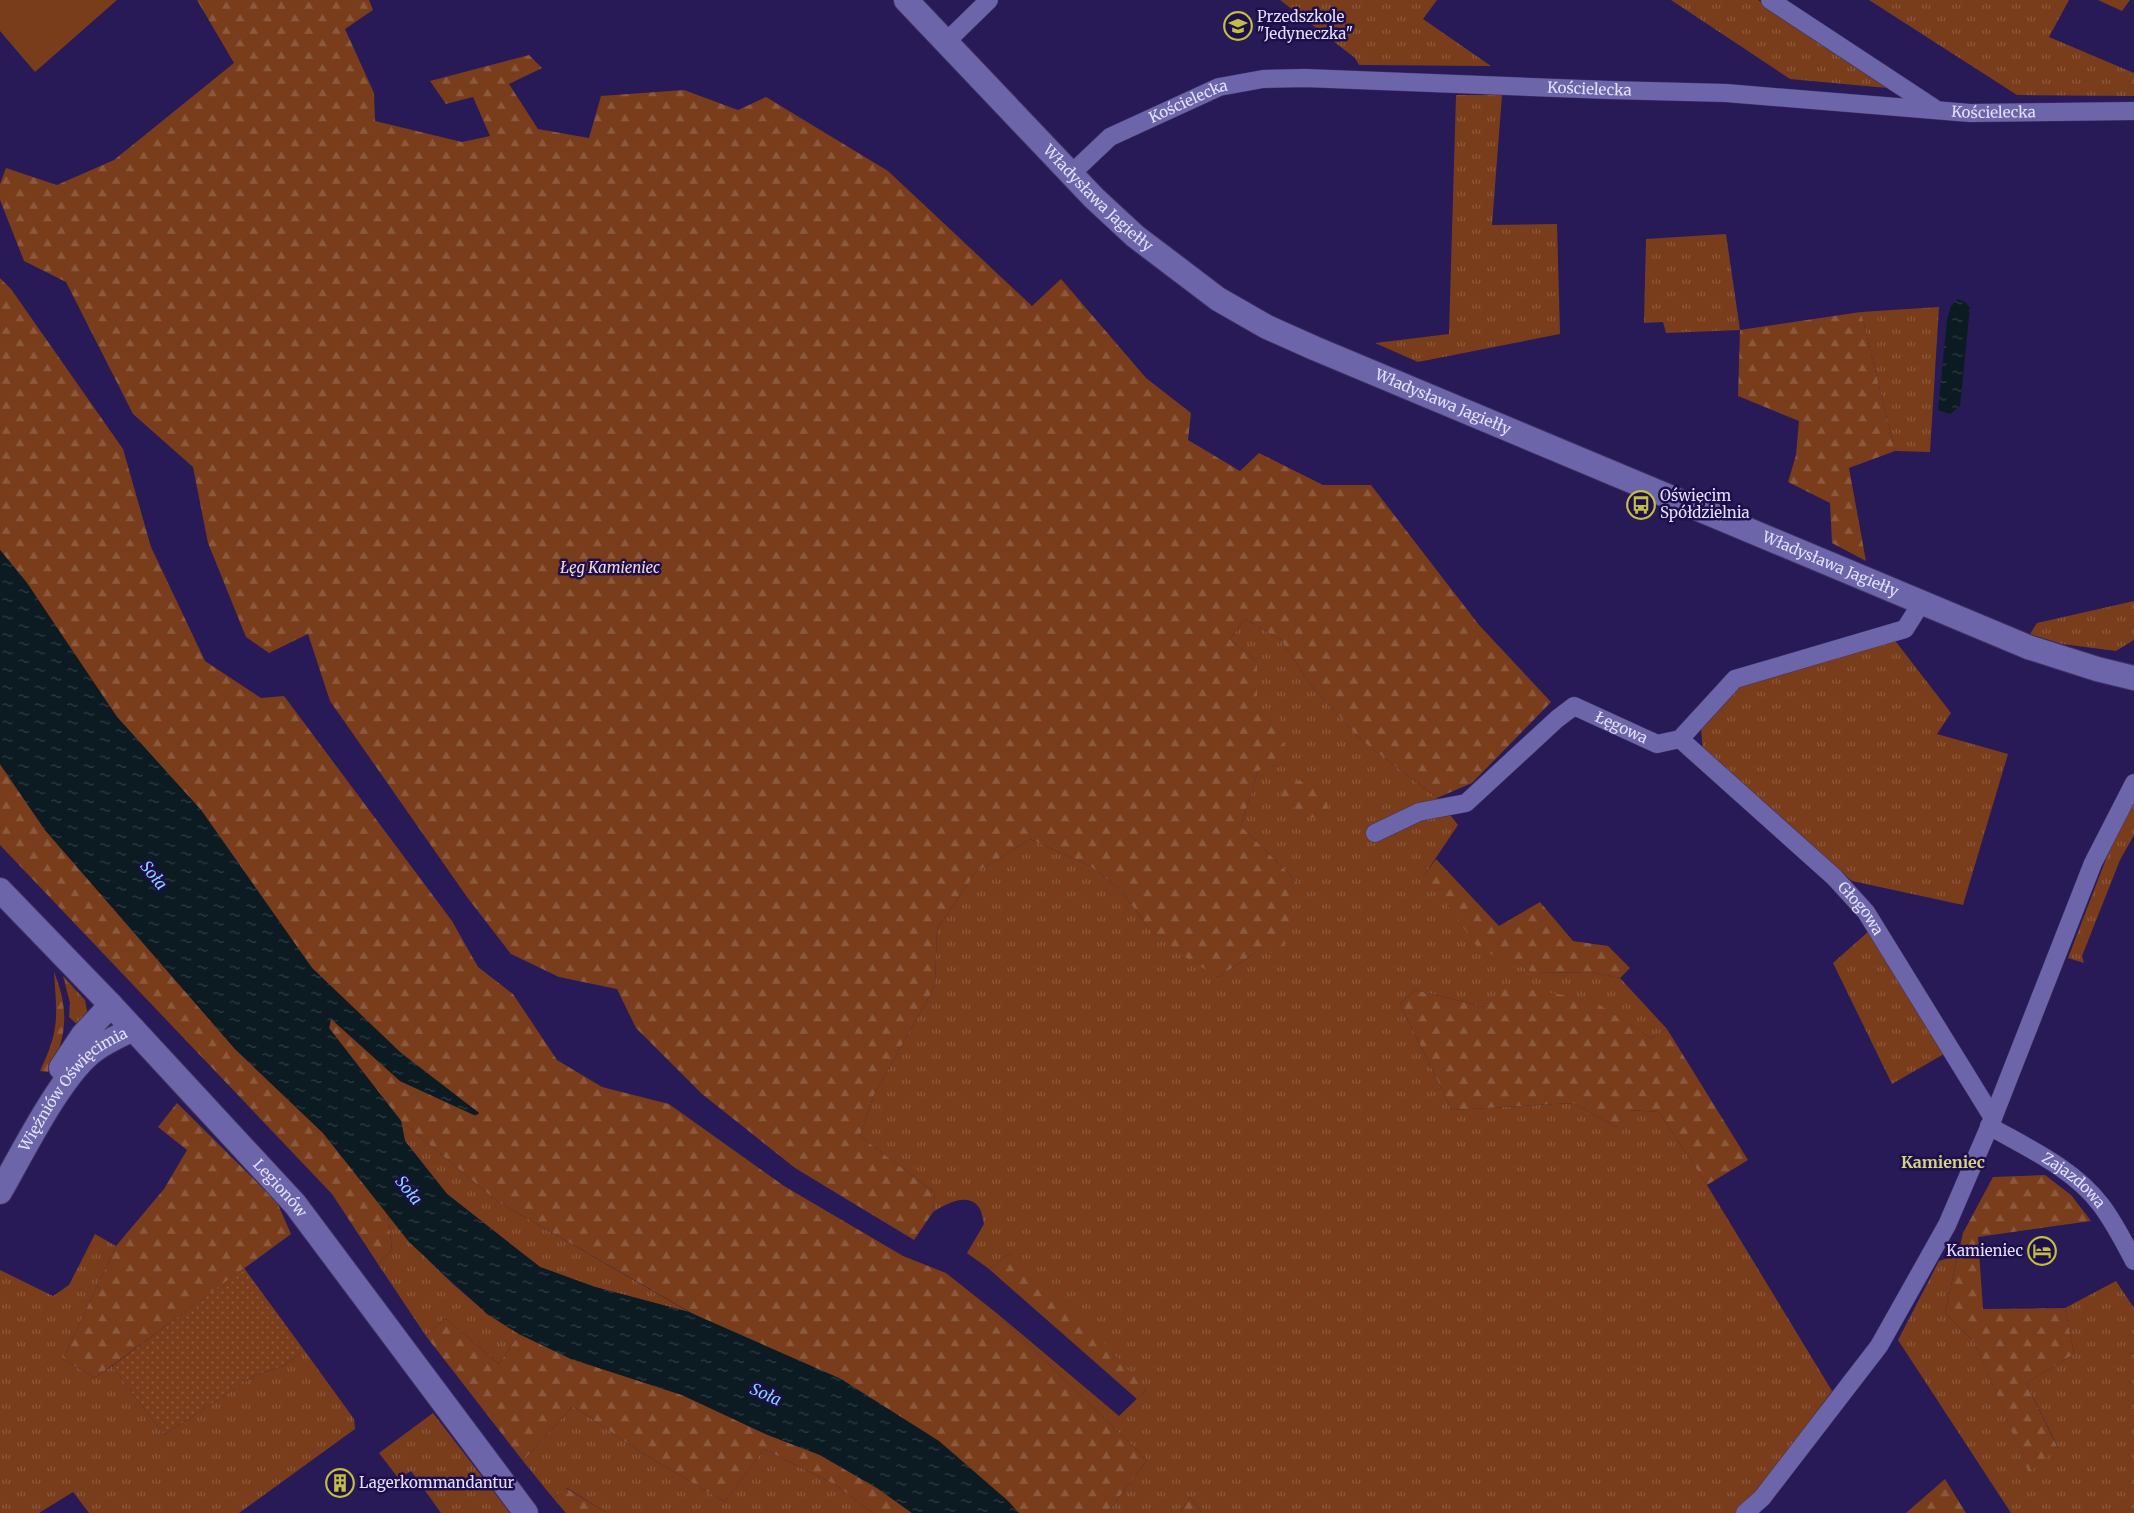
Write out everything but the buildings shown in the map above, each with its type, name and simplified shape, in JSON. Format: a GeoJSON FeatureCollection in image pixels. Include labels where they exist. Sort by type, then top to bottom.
{"type":"FeatureCollection","features":[{"type":"Feature","properties":{"kind":"street","name":"Władysława Jagiełły"},"geometry":{"type":"LineString","coordinates":[[906,0],[1114,217],[1151,250],[1218,299],[1267,327],[2028,647],[2134,678]]}},
{"type":"Feature","properties":{"kind":"street"},"geometry":{"type":"LineString","coordinates":[[946,42],[989,0]]}},
{"type":"Feature","properties":{"kind":"street"},"geometry":{"type":"LineString","coordinates":[[1770,0],[1936,110]]}},
{"type":"Feature","properties":{"kind":"street","name":"Kościelecka"},"geometry":{"type":"LineString","coordinates":[[1071,174],[1110,136],[1219,87],[1263,79],[1305,78],[1609,90],[1726,92],[1970,113],[2134,111]]}},
{"type":"Feature","properties":{"kind":"street"},"geometry":{"type":"LineString","coordinates":[[1680,739],[1735,679],[1905,629],[1922,602]]}},
{"type":"Feature","properties":{"kind":"street","name":"Władysława Jagiełły"},"geometry":{"type":"LineString","coordinates":[[2072,661],[2134,661]]}},
{"type":"Feature","properties":{"kind":"street","name":"Łęgowa"},"geometry":{"type":"LineString","coordinates":[[1374,833],[1419,812],[1466,803],[1557,719],[1574,706],[1656,744],[1680,739]]}},
{"type":"Feature","properties":{"kind":"street","name":"Głogowa"},"geometry":{"type":"LineString","coordinates":[[1680,739],[1834,877],[1866,912],[1991,1122]]}},
{"type":"Feature","properties":{"kind":"street"},"geometry":{"type":"LineString","coordinates":[[1745,1513],[1762,1498],[1879,1346],[1947,1225],[1991,1122],[2093,863],[2134,783]]}},
{"type":"Feature","properties":{"kind":"street","name":"Legionów"},"geometry":{"type":"LineString","coordinates":[[0,890],[111,1005],[295,1204],[526,1513]]}},
{"type":"Feature","properties":{"kind":"street","name":"Więźniów Oświęcimia"},"geometry":{"type":"LineString","coordinates":[[19,1159],[65,1060],[111,1005]]}},
{"type":"Feature","properties":{"kind":"street","name":"Więźniów Oświęcimia"},"geometry":{"type":"LineString","coordinates":[[0,1192],[63,1085],[81,1062],[96,1049],[133,1029]]}},
{"type":"Feature","properties":{"kind":"street","name":"Zajazdowa"},"geometry":{"type":"LineString","coordinates":[[1991,1122],[2080,1183],[2101,1204],[2134,1261]]}},
{"type":"Feature","properties":{"kind":"green space"},"geometry":{"type":"Polygon","coordinates":[[[0,0],[117,0],[35,72],[0,31],[0,0]]]}},
{"type":"Feature","properties":{"kind":"green space","name":"Łęg Kamieniec"},"geometry":{"type":"Polygon","coordinates":[[[197,0],[369,0],[373,10],[345,29],[374,93],[375,121],[462,142],[490,136],[473,97],[446,104],[430,81],[529,55],[542,68],[509,84],[538,129],[589,138],[601,96],[684,90],[738,110],[766,97],[888,171],[1032,306],[1061,279],[1146,378],[1191,413],[1188,440],[1240,471],[1259,453],[1323,485],[1371,485],[1479,625],[1551,702],[1472,783],[1437,798],[1361,740],[1310,684],[1281,640],[1245,619],[1230,639],[1257,662],[1257,712],[1278,715],[1287,762],[1258,771],[1241,826],[1297,882],[1282,952],[1255,953],[1218,977],[1180,954],[1147,926],[1119,888],[1090,866],[1030,839],[975,873],[937,929],[935,986],[874,1095],[860,1136],[935,1193],[933,1212],[914,1240],[795,1168],[702,1094],[636,1028],[617,989],[559,977],[511,954],[467,897],[330,701],[308,634],[269,653],[246,637],[208,543],[193,467],[133,414],[66,282],[24,261],[0,200],[0,184],[6,168],[57,185],[114,160],[234,63],[197,0]]]}},
{"type":"Feature","properties":{"kind":"green space"},"geometry":{"type":"Polygon","coordinates":[[[1280,0],[1437,0],[1423,19],[1491,66],[1359,65],[1355,58],[1280,0]]]}},
{"type":"Feature","properties":{"kind":"green space"},"geometry":{"type":"Polygon","coordinates":[[[1671,0],[1758,0],[1898,89],[1790,79],[1671,0]]]}},
{"type":"Feature","properties":{"kind":"green space"},"geometry":{"type":"Polygon","coordinates":[[[1869,0],[2069,0],[2049,37],[2134,73],[2134,96],[2017,95],[1869,0]]]}},
{"type":"Feature","properties":{"kind":"green space"},"geometry":{"type":"Polygon","coordinates":[[[2098,0],[2130,0],[2122,11],[2098,0]]]}},
{"type":"Feature","properties":{"kind":"green space"},"geometry":{"type":"Polygon","coordinates":[[[1456,95],[1502,95],[1492,225],[1557,224],[1560,334],[1418,362],[1375,343],[1449,334],[1456,95]]]}},
{"type":"Feature","properties":{"kind":"green space"},"geometry":{"type":"Polygon","coordinates":[[[1726,234],[1740,330],[1666,333],[1663,322],[1644,323],[1646,239],[1726,234]]]}},
{"type":"Feature","properties":{"kind":"green space"},"geometry":{"type":"Polygon","coordinates":[[[0,278],[11,289],[123,449],[151,547],[205,661],[261,698],[284,696],[452,921],[478,967],[513,994],[557,1060],[602,1087],[669,1104],[784,1186],[903,1256],[946,1273],[999,1315],[1147,1460],[1107,1513],[1019,1513],[1007,1500],[841,1379],[702,1319],[497,1201],[401,1121],[329,1028],[331,1018],[400,1081],[475,1115],[479,1113],[401,1053],[312,968],[201,810],[117,717],[27,583],[0,550],[0,278]]]}},
{"type":"Feature","properties":{"kind":"green space"},"geometry":{"type":"Polygon","coordinates":[[[1939,307],[1930,452],[1895,451],[1861,312],[1939,307]]]}},
{"type":"Feature","properties":{"kind":"green space"},"geometry":{"type":"Polygon","coordinates":[[[1861,312],[1895,451],[1849,468],[1866,561],[1832,543],[1830,503],[1788,482],[1796,455],[1799,421],[1738,396],[1740,330],[1861,312]]]}},
{"type":"Feature","properties":{"kind":"green space"},"geometry":{"type":"Polygon","coordinates":[[[2134,601],[2134,640],[2116,651],[2062,644],[2030,634],[2037,623],[2134,601]]]}},
{"type":"Feature","properties":{"kind":"green space"},"geometry":{"type":"Polygon","coordinates":[[[1245,619],[1281,640],[1310,684],[1361,740],[1437,798],[1458,825],[1425,874],[1535,973],[1592,972],[1620,978],[1667,1029],[1651,1038],[1589,999],[1485,1007],[1415,990],[1400,1004],[1452,1110],[1573,1103],[1617,1127],[1628,1110],[1659,1112],[1707,1185],[1832,1391],[1747,1506],[1739,1513],[1202,1513],[1190,1497],[1180,1513],[1107,1513],[1147,1460],[999,1315],[1119,1416],[1146,1390],[1009,1254],[989,1269],[967,1253],[984,1224],[981,1211],[975,1203],[970,1200],[956,1201],[933,1212],[935,1193],[860,1136],[874,1095],[935,986],[937,929],[975,873],[1030,839],[1090,866],[1119,888],[1147,926],[1218,977],[1255,953],[1297,882],[1241,826],[1258,771],[1286,762],[1257,713],[1257,662],[1230,639],[1245,619]]]}},
{"type":"Feature","properties":{"kind":"green space"},"geometry":{"type":"Polygon","coordinates":[[[1893,638],[1951,713],[1937,734],[2008,754],[1963,905],[1852,881],[1703,753],[1701,729],[1740,686],[1893,638]]]}},
{"type":"Feature","properties":{"kind":"green space"},"geometry":{"type":"Polygon","coordinates":[[[0,764],[45,830],[235,1049],[323,1133],[388,1214],[392,1250],[378,1264],[332,1194],[0,845],[0,764]]]}},
{"type":"Feature","properties":{"kind":"green space"},"geometry":{"type":"Polygon","coordinates":[[[1294,780],[1324,786],[1328,808],[1321,820],[1299,813],[1280,796],[1283,784],[1294,780]]]}},
{"type":"Feature","properties":{"kind":"green space"},"geometry":{"type":"Polygon","coordinates":[[[2134,802],[2134,835],[2120,860],[2082,956],[2084,963],[2068,958],[2114,838],[2134,802]]]}},
{"type":"Feature","properties":{"kind":"green space"},"geometry":{"type":"Polygon","coordinates":[[[1436,859],[1499,926],[1540,902],[1573,941],[1608,946],[1630,968],[1620,978],[1592,972],[1535,973],[1478,948],[1425,874],[1436,859]]]}},
{"type":"Feature","properties":{"kind":"green space"},"geometry":{"type":"Polygon","coordinates":[[[1869,931],[1944,1054],[1892,1084],[1833,963],[1869,931]]]}},
{"type":"Feature","properties":{"kind":"green space"},"geometry":{"type":"Polygon","coordinates":[[[54,972],[62,998],[64,1023],[63,1035],[55,1059],[48,1072],[40,1071],[51,1044],[56,1023],[54,972]]]}},
{"type":"Feature","properties":{"kind":"green space"},"geometry":{"type":"Polygon","coordinates":[[[63,976],[85,1000],[88,1016],[81,1028],[69,1017],[70,1003],[63,976]]]}},
{"type":"Feature","properties":{"kind":"green space"},"geometry":{"type":"Polygon","coordinates":[[[1506,986],[1590,999],[1651,1038],[1667,1029],[1748,1160],[1707,1185],[1659,1112],[1629,1110],[1617,1127],[1573,1103],[1452,1110],[1400,1004],[1415,990],[1485,1007],[1506,986]]]}},
{"type":"Feature","properties":{"kind":"green space"},"geometry":{"type":"Polygon","coordinates":[[[177,1103],[277,1202],[291,1234],[95,1378],[63,1359],[116,1246],[164,1189],[187,1150],[158,1127],[177,1103]]]}},
{"type":"Feature","properties":{"kind":"green space"},"geometry":{"type":"Polygon","coordinates":[[[401,1121],[497,1201],[689,1312],[595,1287],[540,1267],[447,1194],[405,1141],[401,1121]]]}},
{"type":"Feature","properties":{"kind":"green space"},"geometry":{"type":"Polygon","coordinates":[[[2045,1175],[2071,1195],[2091,1221],[1978,1237],[1983,1309],[2065,1308],[2074,1354],[2026,1383],[2058,1448],[2029,1473],[1975,1343],[1945,1313],[1963,1233],[1993,1177],[2045,1175]]]}},
{"type":"Feature","properties":{"kind":"green space"},"geometry":{"type":"Polygon","coordinates":[[[388,1214],[448,1280],[482,1309],[519,1334],[499,1364],[445,1318],[426,1336],[378,1264],[392,1250],[388,1214]]]}},
{"type":"Feature","properties":{"kind":"green space"},"geometry":{"type":"Polygon","coordinates":[[[95,1234],[116,1246],[63,1359],[95,1378],[112,1366],[164,1435],[256,1375],[283,1366],[304,1350],[354,1419],[355,1429],[239,1513],[89,1513],[73,1492],[39,1513],[0,1513],[0,1270],[53,1296],[69,1285],[95,1234]]]}},
{"type":"Feature","properties":{"kind":"green space"},"geometry":{"type":"Polygon","coordinates":[[[1009,1254],[1077,1312],[1146,1390],[1137,1399],[989,1269],[1009,1254]]]}},
{"type":"Feature","properties":{"kind":"green space"},"geometry":{"type":"Polygon","coordinates":[[[1958,1255],[1945,1313],[1975,1343],[2029,1472],[2058,1447],[2026,1383],[2074,1354],[2065,1308],[2116,1281],[2134,1308],[2134,1513],[2011,1513],[1898,1340],[1939,1261],[1958,1255]]]}},
{"type":"Feature","properties":{"kind":"green space"},"geometry":{"type":"Polygon","coordinates":[[[244,1268],[304,1350],[283,1366],[256,1375],[164,1435],[112,1366],[244,1268]]]}},
{"type":"Feature","properties":{"kind":"green space"},"geometry":{"type":"Polygon","coordinates":[[[445,1318],[499,1364],[519,1334],[572,1359],[682,1395],[768,1435],[820,1455],[877,1488],[912,1513],[873,1513],[836,1485],[764,1449],[725,1502],[639,1451],[573,1406],[523,1461],[426,1336],[445,1318]]]}},
{"type":"Feature","properties":{"kind":"green space"},"geometry":{"type":"Polygon","coordinates":[[[573,1406],[639,1451],[725,1502],[764,1449],[836,1485],[873,1513],[607,1513],[567,1488],[553,1498],[523,1461],[573,1406]]]}},
{"type":"Feature","properties":{"kind":"green space"},"geometry":{"type":"Polygon","coordinates":[[[433,1413],[510,1513],[441,1513],[411,1471],[399,1479],[379,1453],[433,1413]]]}},
{"type":"Feature","properties":{"kind":"green space"},"geometry":{"type":"Polygon","coordinates":[[[1945,1479],[1966,1513],[1906,1513],[1945,1479]]]}},
{"type":"Feature","properties":{"kind":"green space"},"geometry":{"type":"Polygon","coordinates":[[[566,1488],[607,1513],[566,1513],[553,1498],[566,1488]]]}},
{"type":"Feature","properties":{"kind":"green space"},"geometry":{"type":"Polygon","coordinates":[[[1190,1497],[1202,1513],[1180,1513],[1190,1497]]]}},
{"type":"Feature","properties":{"kind":"water"},"geometry":{"type":"Polygon","coordinates":[[[1957,299],[1965,302],[1970,308],[1960,406],[1950,414],[1938,410],[1947,319],[1951,306],[1957,299]]]}},
{"type":"Feature","properties":{"kind":"water","name":"Soła"},"geometry":{"type":"Polygon","coordinates":[[[0,550],[27,583],[117,717],[201,810],[312,968],[401,1053],[479,1113],[476,1116],[400,1081],[331,1019],[329,1028],[401,1121],[405,1141],[447,1194],[540,1267],[595,1287],[689,1312],[841,1379],[939,1441],[1007,1500],[1019,1513],[912,1513],[877,1488],[820,1455],[768,1435],[682,1395],[571,1359],[519,1334],[487,1314],[409,1242],[323,1133],[235,1049],[45,830],[0,764],[0,550]]]}},
{"type":"Feature","properties":{"kind":"place","name":"Przedszkole \"Jedyneczka\""},"geometry":{"type":"Point","coordinates":[1238,26]}},
{"type":"Feature","properties":{"kind":"place","name":"Oświęcim Spółdzielnia"},"geometry":{"type":"Point","coordinates":[1641,505]}},
{"type":"Feature","properties":{"kind":"place","name":"Kamieniec"},"geometry":{"type":"Point","coordinates":[2042,1251]}},
{"type":"Feature","properties":{"kind":"place","name":"Lagerkommandantur"},"geometry":{"type":"Point","coordinates":[340,1483]}},
{"type":"Feature","properties":{"kind":"district","name":"Kamieniec"},"geometry":{"type":"Point","coordinates":[1943,1162]}}]}
